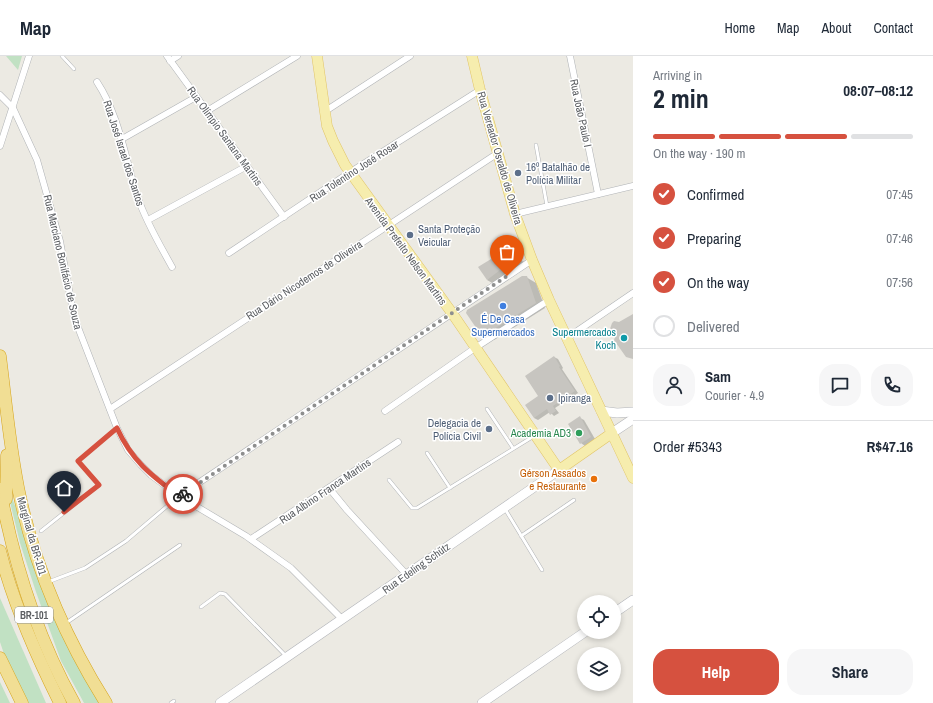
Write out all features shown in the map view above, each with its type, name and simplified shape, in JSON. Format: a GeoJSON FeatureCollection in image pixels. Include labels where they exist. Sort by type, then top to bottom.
{"type":"FeatureCollection","features":[{"type":"Feature","properties":{"kind":"highway","name":"Marginal da BR-101"},"geometry":{"type":"LineString","coordinates":[[0,356],[14,465],[30,536],[46,582],[64,624],[90,676],[106,703]]}},
{"type":"Feature","properties":{"kind":"highway"},"geometry":{"type":"LineString","coordinates":[[6,522],[7,417]]}},
{"type":"Feature","properties":{"kind":"highway","name":"BR-101"},"geometry":{"type":"LineString","coordinates":[[0,490],[6,522],[18,568],[37,623],[55,666],[74,703]]}},
{"type":"Feature","properties":{"kind":"highway","name":"BR-101"},"geometry":{"type":"LineString","coordinates":[[0,551],[25,625],[60,703]]}},
{"type":"Feature","properties":{"kind":"highway"},"geometry":{"type":"LineString","coordinates":[[0,581],[51,685]]}},
{"type":"Feature","properties":{"kind":"highway"},"geometry":{"type":"LineString","coordinates":[[0,658],[22,703]]}},
{"type":"Feature","properties":{"kind":"main road","name":"Avenida Prefeito Nelson Martins"},"geometry":{"type":"LineString","coordinates":[[317,56],[327,126],[349,173],[452,313],[559,470]]}},
{"type":"Feature","properties":{"kind":"main road","name":"Rua Vereador Osvaldo de Oliveira"},"geometry":{"type":"LineString","coordinates":[[472,56],[480,90],[515,214],[532,260],[600,411],[633,478]]}},
{"type":"Feature","properties":{"kind":"main road"},"geometry":{"type":"LineString","coordinates":[[600,411],[617,413],[633,412]]}},
{"type":"Feature","properties":{"kind":"main road"},"geometry":{"type":"LineString","coordinates":[[612,433],[633,419]]}},
{"type":"Feature","properties":{"kind":"main road","name":"Rua Edeling Schütz"},"geometry":{"type":"LineString","coordinates":[[220,703],[612,433]]}},
{"type":"Feature","properties":{"kind":"main road"},"geometry":{"type":"LineString","coordinates":[[621,608],[633,600]]}},
{"type":"Feature","properties":{"kind":"main road"},"geometry":{"type":"LineString","coordinates":[[482,703],[577,638]]}},
{"type":"Feature","properties":{"kind":"street"},"geometry":{"type":"LineString","coordinates":[[0,146],[29,56]]}},
{"type":"Feature","properties":{"kind":"street"},"geometry":{"type":"LineString","coordinates":[[168,58],[178,56]]}},
{"type":"Feature","properties":{"kind":"street"},"geometry":{"type":"LineString","coordinates":[[207,111],[297,56]]}},
{"type":"Feature","properties":{"kind":"street"},"geometry":{"type":"LineString","coordinates":[[324,112],[410,56]]}},
{"type":"Feature","properties":{"kind":"street","name":"Rua João Paulo I"},"geometry":{"type":"LineString","coordinates":[[570,56],[598,194]]}},
{"type":"Feature","properties":{"kind":"street","name":"Rua Olímpio Santana Martins"},"geometry":{"type":"LineString","coordinates":[[168,58],[284,217]]}},
{"type":"Feature","properties":{"kind":"street","name":"Rua José Israel dos Santos"},"geometry":{"type":"LineString","coordinates":[[97,82],[107,98],[122,139],[138,197],[172,267]]}},
{"type":"Feature","properties":{"kind":"street","name":"Rua Tolentino José Rosar"},"geometry":{"type":"LineString","coordinates":[[229,253],[349,173],[480,90]]}},
{"type":"Feature","properties":{"kind":"street","name":"Rua Marciano Bonifácio de Souza"},"geometry":{"type":"LineString","coordinates":[[0,95],[13,108],[30,144],[43,177],[60,241],[74,317],[117,428],[128,450],[141,465],[179,496],[252,539],[291,568],[342,619]]}},
{"type":"Feature","properties":{"kind":"street"},"geometry":{"type":"LineString","coordinates":[[122,139],[196,97]]}},
{"type":"Feature","properties":{"kind":"street","name":"Rua Dário Nicodemos de Oliveira"},"geometry":{"type":"LineString","coordinates":[[110,409],[498,153]]}},
{"type":"Feature","properties":{"kind":"street"},"geometry":{"type":"LineString","coordinates":[[148,220],[247,166]]}},
{"type":"Feature","properties":{"kind":"street"},"geometry":{"type":"LineString","coordinates":[[515,214],[633,186]]}},
{"type":"Feature","properties":{"kind":"street"},"geometry":{"type":"LineString","coordinates":[[179,496],[532,260]]}},
{"type":"Feature","properties":{"kind":"street"},"geometry":{"type":"LineString","coordinates":[[567,338],[633,293]]}},
{"type":"Feature","properties":{"kind":"street"},"geometry":{"type":"LineString","coordinates":[[385,411],[475,348],[549,300]]}},
{"type":"Feature","properties":{"kind":"street","name":"Rua Albino Franca Martins"},"geometry":{"type":"LineString","coordinates":[[252,539],[398,442]]}},
{"type":"Feature","properties":{"kind":"street"},"geometry":{"type":"LineString","coordinates":[[329,488],[346,510],[407,575]]}},
{"type":"Feature","properties":{"kind":"lane"},"geometry":{"type":"LineString","coordinates":[[62,56],[74,70]]}},
{"type":"Feature","properties":{"kind":"lane"},"geometry":{"type":"LineString","coordinates":[[536,145],[547,206]]}},
{"type":"Feature","properties":{"kind":"lane"},"geometry":{"type":"LineString","coordinates":[[487,409],[513,448]]}},
{"type":"Feature","properties":{"kind":"lane"},"geometry":{"type":"LineString","coordinates":[[41,531],[99,485],[78,461],[117,428]]}},
{"type":"Feature","properties":{"kind":"lane"},"geometry":{"type":"LineString","coordinates":[[389,480],[412,508],[417,508],[535,435]]}},
{"type":"Feature","properties":{"kind":"lane"},"geometry":{"type":"LineString","coordinates":[[427,453],[450,488]]}},
{"type":"Feature","properties":{"kind":"lane"},"geometry":{"type":"LineString","coordinates":[[46,582],[86,568],[126,541],[179,496]]}},
{"type":"Feature","properties":{"kind":"lane"},"geometry":{"type":"LineString","coordinates":[[521,536],[574,500]]}},
{"type":"Feature","properties":{"kind":"lane"},"geometry":{"type":"LineString","coordinates":[[504,508],[542,570]]}},
{"type":"Feature","properties":{"kind":"lane"},"geometry":{"type":"LineString","coordinates":[[64,624],[180,545]]}},
{"type":"Feature","properties":{"kind":"lane"},"geometry":{"type":"LineString","coordinates":[[201,607],[220,593],[225,594],[287,657]]}},
{"type":"Feature","properties":{"kind":"green space"},"geometry":{"type":"Polygon","coordinates":[[[6,56],[22,56],[18,70],[6,56]]]}},
{"type":"Feature","properties":{"kind":"green space"},"geometry":{"type":"Polygon","coordinates":[[[9,489],[53,612],[102,703],[84,703],[61,661],[20,543],[10,502],[9,489]]]}},
{"type":"Feature","properties":{"kind":"green space"},"geometry":{"type":"Polygon","coordinates":[[[0,598],[46,703],[27,703],[6,660],[0,642],[0,598]]]}},
{"type":"Feature","properties":{"kind":"green space"},"geometry":{"type":"Polygon","coordinates":[[[0,682],[10,703],[0,703],[0,682]]]}},
{"type":"Feature","properties":{"kind":"building"},"geometry":{"type":"Polygon","coordinates":[[[509,248],[516,258],[487,280],[478,267],[509,248]]]}},
{"type":"Feature","properties":{"kind":"building","name":"É De Casa Supermercados"},"geometry":{"type":"Polygon","coordinates":[[[522,276],[527,276],[536,303],[486,334],[481,335],[466,313],[467,310],[522,276]]]}},
{"type":"Feature","properties":{"kind":"building","name":"Supermercados Koch"},"geometry":{"type":"Polygon","coordinates":[[[633,314],[633,359],[626,357],[614,340],[615,337],[610,329],[614,321],[619,322],[633,314]]]}},
{"type":"Feature","properties":{"kind":"building"},"geometry":{"type":"Polygon","coordinates":[[[554,356],[560,366],[559,367],[575,391],[553,406],[556,411],[550,415],[547,409],[534,418],[525,405],[538,396],[525,376],[554,356]]]}},
{"type":"Feature","properties":{"kind":"building"},"geometry":{"type":"Polygon","coordinates":[[[580,416],[591,437],[580,444],[568,424],[580,416]]]}},
{"type":"Feature","properties":{"kind":"way so far"},"geometry":{"type":"LineString","coordinates":[[183,494],[507,276]]}},
{"type":"Feature","properties":{"kind":"place","name":"16º Batalhão de Polícia Militar"},"geometry":{"type":"Point","coordinates":[518,173]}},
{"type":"Feature","properties":{"kind":"place","name":"Santa Proteção Veicular"},"geometry":{"type":"Point","coordinates":[410,235]}},
{"type":"Feature","properties":{"kind":"place","name":"É De Casa Supermercados"},"geometry":{"type":"Point","coordinates":[503,306]}},
{"type":"Feature","properties":{"kind":"place","name":"Supermercados Koch"},"geometry":{"type":"Point","coordinates":[624,338]}},
{"type":"Feature","properties":{"kind":"place","name":"Ipiranga"},"geometry":{"type":"Point","coordinates":[550,398]}},
{"type":"Feature","properties":{"kind":"place","name":"Delegacia de Polícia Civil"},"geometry":{"type":"Point","coordinates":[489,429]}},
{"type":"Feature","properties":{"kind":"place","name":"Academia AD3"},"geometry":{"type":"Point","coordinates":[579,433]}},
{"type":"Feature","properties":{"kind":"place","name":"Gérson Assados e Restaurante"},"geometry":{"type":"Point","coordinates":[594,479]}},
{"type":"Feature","properties":{"kind":"route"},"geometry":{"type":"LineString","coordinates":[[64,512],[99,485],[78,461],[117,428],[122,440],[133,457],[151,475],[179,496],[183,494]]}}]}
